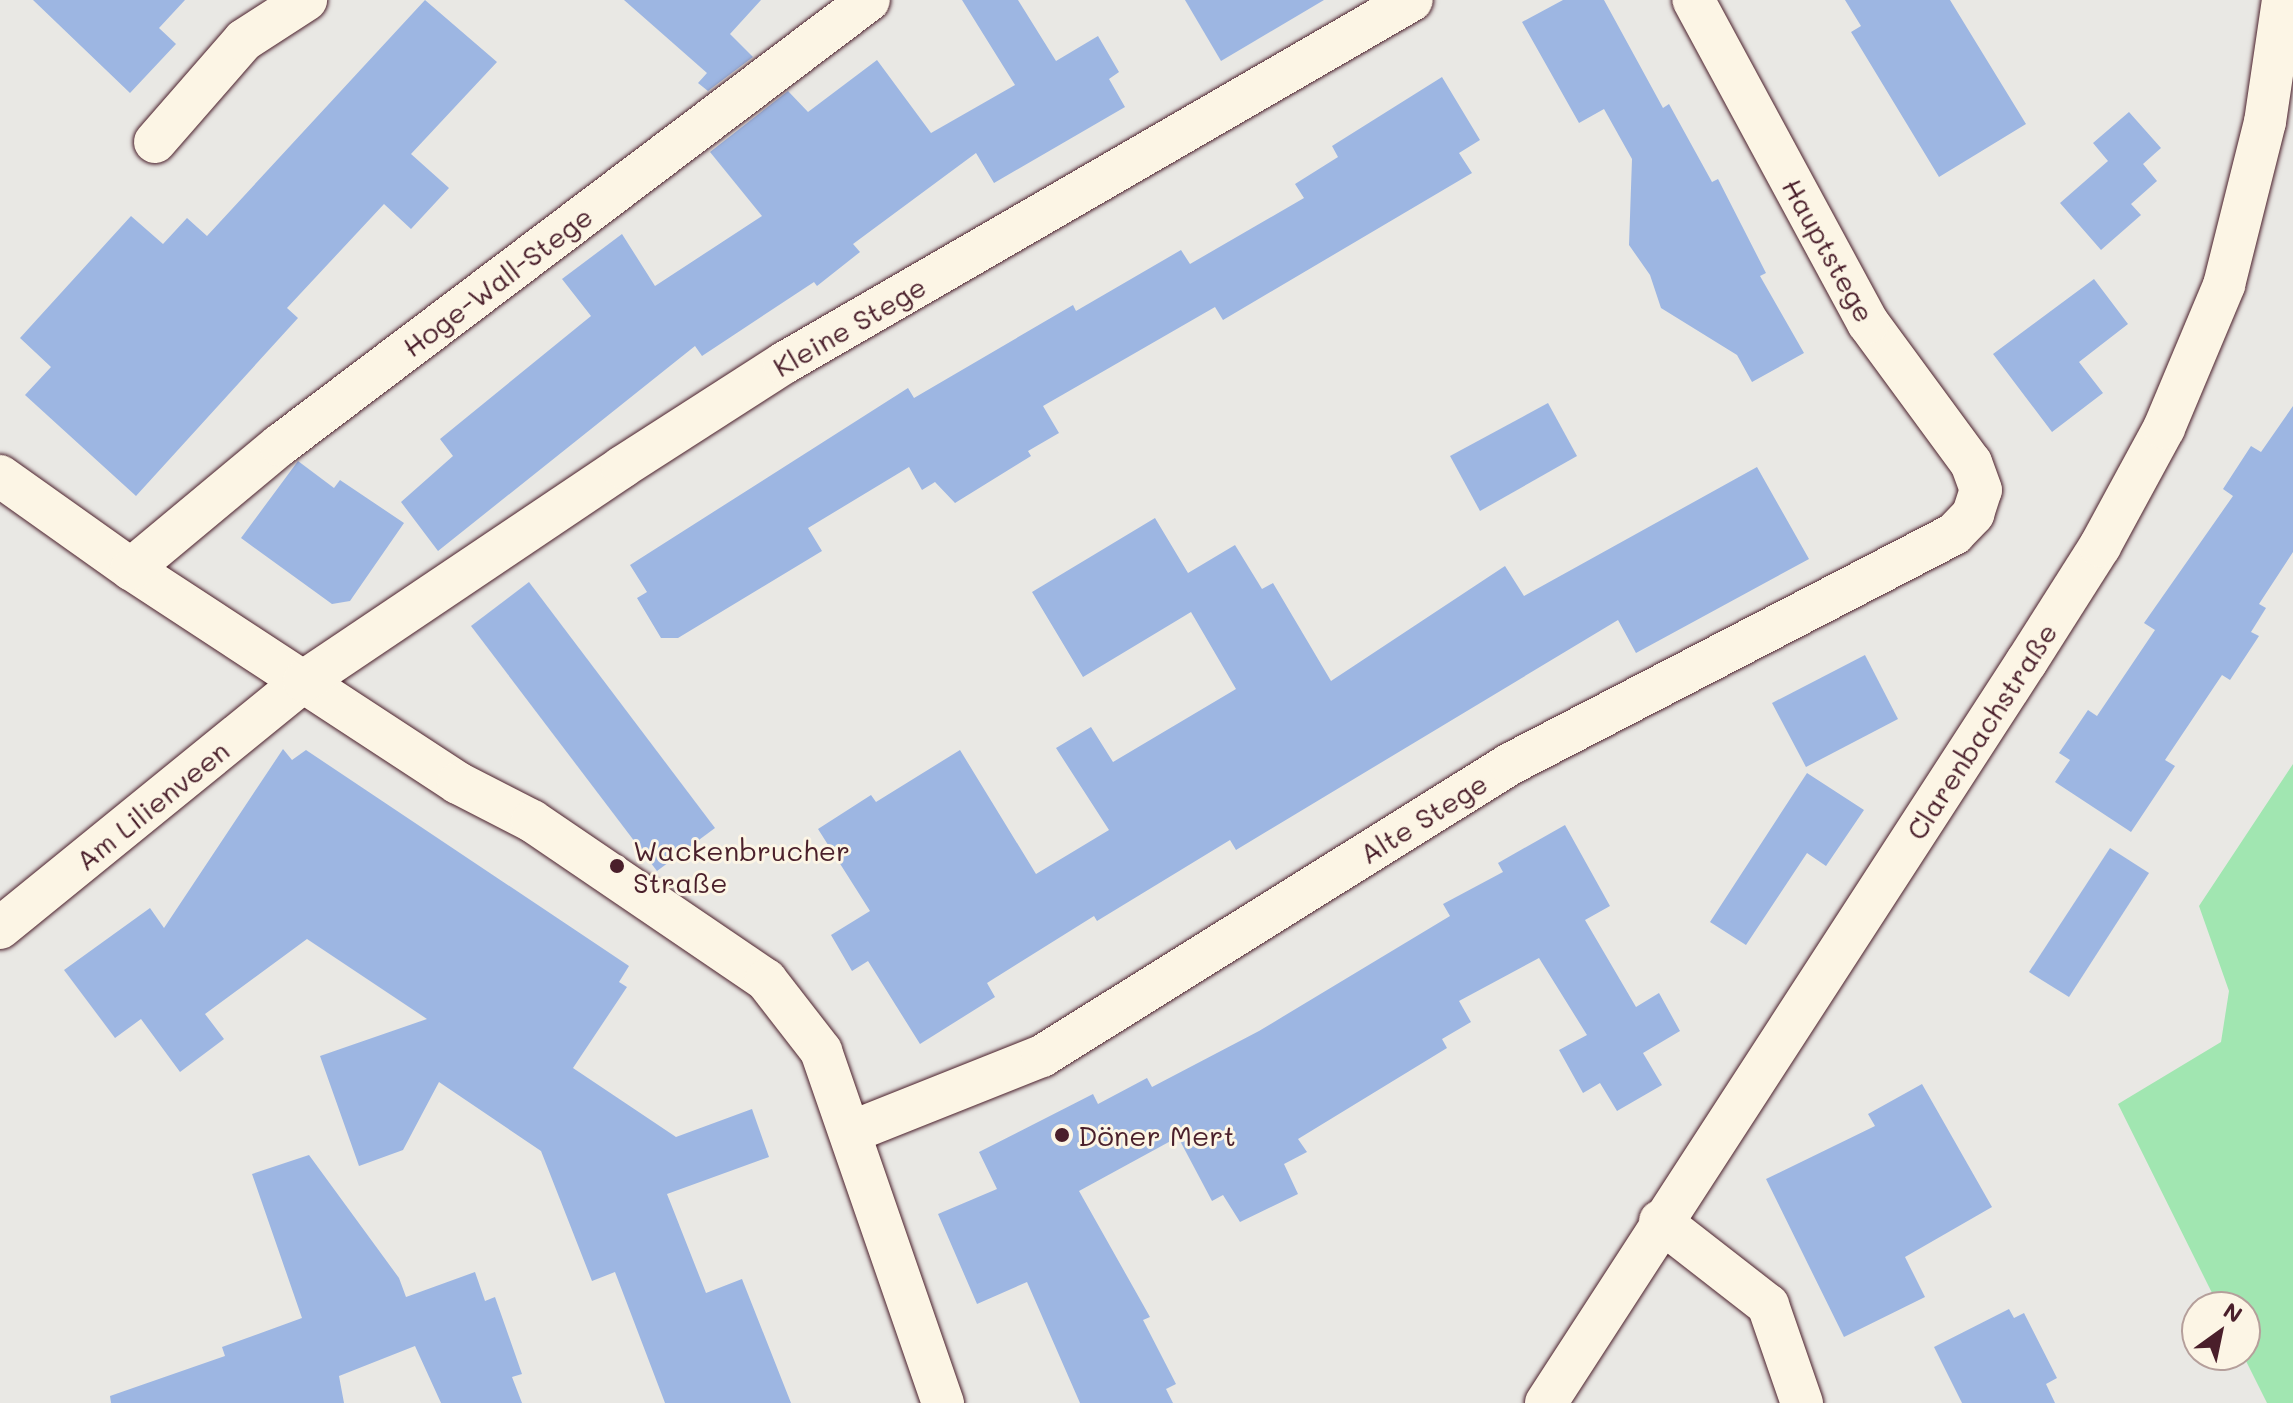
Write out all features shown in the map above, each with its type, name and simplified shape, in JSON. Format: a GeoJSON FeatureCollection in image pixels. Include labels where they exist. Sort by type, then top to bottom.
{"type":"FeatureCollection","features":[{"type":"Feature","properties":{"kind":"street","name":"Kleine Stege"},"geometry":{"type":"LineString","coordinates":[[304,681],[784,363],[1412,0]]}},
{"type":"Feature","properties":{"kind":"street","name":"Hauptstege"},"geometry":{"type":"LineString","coordinates":[[1693,0],[1868,323],[1971,463],[1981,490]]}},
{"type":"Feature","properties":{"kind":"street","name":"Clarenbachstraße"},"geometry":{"type":"LineString","coordinates":[[1546,1403],[1660,1221],[2044,635],[2100,546],[2164,428],[2224,285],[2265,122],[2283,0]]}},
{"type":"Feature","properties":{"kind":"street"},"geometry":{"type":"LineString","coordinates":[[155,142],[244,40],[299,2]]}},
{"type":"Feature","properties":{"kind":"street","name":"Hoge-Wall-Stege"},"geometry":{"type":"LineString","coordinates":[[131,569],[292,436],[855,4]]}},
{"type":"Feature","properties":{"kind":"street"},"geometry":{"type":"LineString","coordinates":[[0,476],[131,569],[458,783],[532,821],[766,980],[821,1051],[943,1403]]}},
{"type":"Feature","properties":{"kind":"street","name":"Alte Stege"},"geometry":{"type":"LineString","coordinates":[[851,1132],[1042,1056],[1510,764],[1954,534],[1973,514],[1981,490]]}},
{"type":"Feature","properties":{"kind":"street","name":"Am Lilienveen"},"geometry":{"type":"LineString","coordinates":[[0,928],[304,681]]}},
{"type":"Feature","properties":{"kind":"street"},"geometry":{"type":"LineString","coordinates":[[1660,1221],[1768,1305],[1802,1403]]}},
{"type":"Feature","properties":{"kind":"green space"},"geometry":{"type":"Polygon","coordinates":[[[2293,764],[2293,1403],[2267,1403],[2251,1371],[2261,1371],[2261,1291],[2211,1291],[2118,1104],[2221,1042],[2229,991],[2199,906],[2293,764]]]}},
{"type":"Feature","properties":{"kind":"building"},"geometry":{"type":"Polygon","coordinates":[[[33,0],[185,0],[159,28],[176,44],[130,93],[33,0]]]}},
{"type":"Feature","properties":{"kind":"building"},"geometry":{"type":"Polygon","coordinates":[[[425,0],[497,62],[411,154],[449,188],[411,229],[384,204],[287,308],[298,318],[136,496],[25,395],[51,367],[20,338],[131,216],[163,244],[187,218],[207,236],[425,0]]]}},
{"type":"Feature","properties":{"kind":"building"},"geometry":{"type":"Polygon","coordinates":[[[624,0],[761,0],[730,34],[753,57],[708,91],[698,83],[707,73],[624,0]]]}},
{"type":"Feature","properties":{"kind":"building"},"geometry":{"type":"Polygon","coordinates":[[[962,0],[1018,0],[1056,61],[1098,36],[1119,72],[1109,79],[1125,107],[994,183],[976,153],[853,244],[860,252],[817,286],[814,282],[702,356],[695,346],[438,551],[401,502],[453,456],[440,439],[591,316],[562,279],[622,234],[655,286],[762,216],[710,152],[788,91],[808,112],[877,60],[931,133],[1015,85],[962,0]]]}},
{"type":"Feature","properties":{"kind":"building"},"geometry":{"type":"Polygon","coordinates":[[[1185,0],[1324,0],[1221,61],[1185,0]]]}},
{"type":"Feature","properties":{"kind":"building"},"geometry":{"type":"Polygon","coordinates":[[[1563,0],[1604,0],[1663,108],[1669,104],[1712,182],[1718,179],[1766,273],[1760,276],[1804,353],[1752,382],[1737,355],[1661,308],[1650,275],[1629,245],[1632,159],[1604,109],[1579,123],[1522,22],[1563,0]]]}},
{"type":"Feature","properties":{"kind":"building"},"geometry":{"type":"Polygon","coordinates":[[[1845,0],[1950,0],[2026,124],[1939,177],[1851,32],[1861,26],[1845,0]]]}},
{"type":"Feature","properties":{"kind":"building"},"geometry":{"type":"Polygon","coordinates":[[[1442,77],[1480,140],[1459,153],[1472,173],[1223,320],[1215,307],[1043,406],[1059,433],[1028,451],[1031,456],[955,503],[935,482],[922,490],[909,467],[808,528],[822,551],[678,638],[661,638],[637,598],[647,592],[630,565],[908,388],[914,398],[1073,305],[1076,311],[1181,250],[1190,264],[1304,198],[1295,184],[1338,157],[1332,146],[1442,77]]]}},
{"type":"Feature","properties":{"kind":"building"},"geometry":{"type":"Polygon","coordinates":[[[2129,112],[2161,148],[2143,164],[2157,181],[2131,204],[2141,215],[2101,250],[2060,203],[2108,161],[2093,143],[2129,112]]]}},
{"type":"Feature","properties":{"kind":"building"},"geometry":{"type":"Polygon","coordinates":[[[2094,279],[2128,324],[2079,362],[2103,393],[2052,432],[1993,354],[2094,279]]]}},
{"type":"Feature","properties":{"kind":"building"},"geometry":{"type":"Polygon","coordinates":[[[1548,403],[1577,456],[1480,511],[1450,456],[1548,403]]]}},
{"type":"Feature","properties":{"kind":"building"},"geometry":{"type":"Polygon","coordinates":[[[2293,406],[2293,552],[2259,604],[2266,608],[2251,632],[2259,636],[2230,680],[2222,675],[2165,760],[2175,766],[2131,832],[2055,782],[2070,760],[2059,753],[2088,710],[2097,716],[2155,630],[2144,623],[2233,496],[2223,489],[2251,446],[2261,452],[2293,406]]]}},
{"type":"Feature","properties":{"kind":"building"},"geometry":{"type":"Polygon","coordinates":[[[298,461],[334,488],[340,480],[404,523],[350,601],[332,604],[241,538],[298,461]]]}},
{"type":"Feature","properties":{"kind":"building"},"geometry":{"type":"Polygon","coordinates":[[[1757,467],[1809,559],[1636,653],[1618,620],[1236,850],[1230,840],[1097,921],[1094,916],[987,983],[995,997],[920,1044],[868,961],[852,971],[831,935],[870,911],[818,829],[871,795],[876,802],[960,750],[1036,874],[1109,830],[1056,748],[1091,727],[1113,762],[1236,689],[1191,612],[1083,677],[1032,592],[1155,518],[1188,573],[1235,545],[1262,589],[1273,583],[1331,681],[1505,566],[1524,596],[1757,467]]]}},
{"type":"Feature","properties":{"kind":"building"},"geometry":{"type":"Polygon","coordinates":[[[529,582],[715,828],[657,871],[471,626],[529,582]]]}},
{"type":"Feature","properties":{"kind":"building"},"geometry":{"type":"Polygon","coordinates":[[[1865,655],[1898,719],[1806,767],[1772,703],[1865,655]]]}},
{"type":"Feature","properties":{"kind":"building"},"geometry":{"type":"Polygon","coordinates":[[[283,749],[292,760],[306,750],[629,966],[619,982],[627,987],[573,1068],[676,1137],[752,1109],[769,1157],[667,1194],[706,1293],[742,1279],[791,1403],[665,1403],[615,1272],[592,1281],[541,1151],[439,1082],[403,1150],[359,1166],[320,1056],[427,1019],[307,939],[205,1014],[224,1039],[180,1072],[141,1019],[115,1038],[64,970],[150,908],[164,928],[283,749]]]}},
{"type":"Feature","properties":{"kind":"building"},"geometry":{"type":"Polygon","coordinates":[[[1807,773],[1864,810],[1826,866],[1807,853],[1746,945],[1710,922],[1807,773]]]}},
{"type":"Feature","properties":{"kind":"building"},"geometry":{"type":"Polygon","coordinates":[[[1565,825],[1610,906],[1585,920],[1636,1007],[1659,993],[1680,1031],[1643,1053],[1662,1085],[1617,1111],[1600,1083],[1583,1093],[1559,1050],[1587,1035],[1539,958],[1459,1001],[1471,1022],[1442,1039],[1447,1048],[1298,1139],[1307,1152],[1284,1164],[1298,1194],[1240,1222],[1223,1195],[1212,1201],[1178,1137],[1079,1191],[1150,1317],[1143,1320],[1176,1384],[1166,1389],[1173,1403],[1080,1403],[1027,1282],[977,1304],[938,1214],[997,1189],[979,1152],[1093,1094],[1098,1104],[1147,1078],[1152,1087],[1259,1031],[1450,916],[1443,904],[1503,872],[1498,863],[1565,825]]]}},
{"type":"Feature","properties":{"kind":"building"},"geometry":{"type":"Polygon","coordinates":[[[2110,848],[2149,873],[2069,997],[2029,972],[2110,848]]]}},
{"type":"Feature","properties":{"kind":"building"},"geometry":{"type":"Polygon","coordinates":[[[1922,1084],[1992,1207],[1905,1257],[1925,1297],[1844,1337],[1766,1179],[1875,1126],[1868,1114],[1922,1084]]]}},
{"type":"Feature","properties":{"kind":"building"},"geometry":{"type":"Polygon","coordinates":[[[309,1155],[399,1278],[406,1297],[475,1272],[485,1301],[495,1297],[522,1374],[512,1377],[522,1403],[441,1403],[415,1346],[339,1376],[344,1403],[111,1403],[110,1396],[225,1356],[222,1347],[302,1318],[252,1174],[309,1155]]]}},
{"type":"Feature","properties":{"kind":"building"},"geometry":{"type":"Polygon","coordinates":[[[2009,1309],[2014,1318],[2024,1313],[2057,1378],[2046,1384],[2055,1403],[1962,1403],[1934,1347],[2009,1309]]]}},
{"type":"Feature","properties":{"kind":"place","name":"Wackenbrucher Straße"},"geometry":{"type":"Point","coordinates":[617,866]}},
{"type":"Feature","properties":{"kind":"place","name":"Döner Mert"},"geometry":{"type":"Point","coordinates":[1062,1135]}}]}
